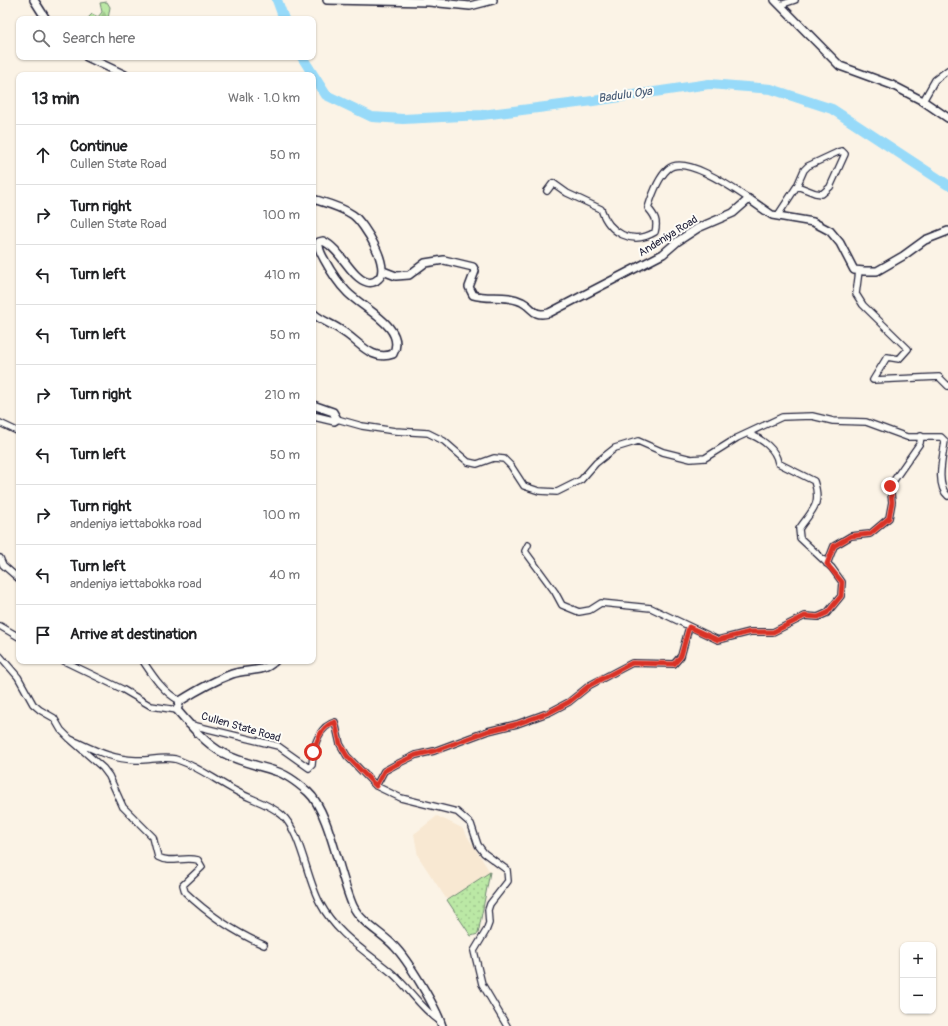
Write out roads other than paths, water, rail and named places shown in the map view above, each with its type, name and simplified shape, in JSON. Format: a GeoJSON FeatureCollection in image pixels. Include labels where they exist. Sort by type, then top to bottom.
{"type":"FeatureCollection","features":[{"type":"Feature","properties":{"kind":"street"},"geometry":{"type":"LineString","coordinates":[[34,0],[44,16]]}},
{"type":"Feature","properties":{"kind":"street"},"geometry":{"type":"LineString","coordinates":[[327,0],[428,1],[470,6],[493,0]]}},
{"type":"Feature","properties":{"kind":"street"},"geometry":{"type":"LineString","coordinates":[[777,2],[795,0]]}},
{"type":"Feature","properties":{"kind":"street"},"geometry":{"type":"LineString","coordinates":[[777,2],[840,66],[892,85],[923,101],[948,118]]}},
{"type":"Feature","properties":{"kind":"street"},"geometry":{"type":"LineString","coordinates":[[93,60],[119,72]]}},
{"type":"Feature","properties":{"kind":"street"},"geometry":{"type":"LineString","coordinates":[[923,101],[935,80],[948,70]]}},
{"type":"Feature","properties":{"kind":"street"},"geometry":{"type":"LineString","coordinates":[[778,215],[797,186],[804,170],[808,166],[838,152],[845,154],[830,187],[822,194],[797,186]]}},
{"type":"Feature","properties":{"kind":"street"},"geometry":{"type":"LineString","coordinates":[[547,191],[553,183],[567,194],[601,209],[604,218],[615,231],[633,239],[647,237],[655,232],[657,224],[654,215],[648,208],[654,191],[668,169],[676,166],[700,170],[750,199],[772,215],[813,222],[830,231],[840,243],[854,270],[877,271],[904,256],[925,240],[946,232]]}},
{"type":"Feature","properties":{"kind":"street","name":"Andeniya Road"},"geometry":{"type":"LineString","coordinates":[[383,271],[396,276],[409,275],[425,263],[444,260],[473,267],[475,271],[469,287],[473,295],[480,297],[498,297],[522,302],[532,311],[542,314],[549,312],[663,254],[678,241],[698,228],[733,213],[750,199]]}},
{"type":"Feature","properties":{"kind":"street"},"geometry":{"type":"LineString","coordinates":[[316,200],[346,212],[358,220],[382,260],[383,271],[381,277],[375,282],[366,282],[356,275],[340,253],[330,244],[323,240],[319,242],[318,247],[329,268],[347,293],[377,316],[394,334],[396,349],[393,354],[387,356],[377,356],[367,352],[343,331],[316,315]]}},
{"type":"Feature","properties":{"kind":"street"},"geometry":{"type":"LineString","coordinates":[[859,270],[856,294],[863,305],[908,349],[899,359],[887,357],[873,380],[939,377],[948,386]]}},
{"type":"Feature","properties":{"kind":"street"},"geometry":{"type":"LineString","coordinates":[[316,406],[332,412],[337,419]]}},
{"type":"Feature","properties":{"kind":"street"},"geometry":{"type":"LineString","coordinates":[[316,417],[334,421],[337,419],[362,426],[395,431],[428,433],[444,441],[468,462],[477,464],[494,458],[504,459],[511,466],[524,486],[540,491],[557,492],[581,480],[596,463],[615,448],[626,443],[638,441],[663,452],[691,459],[705,458],[737,438],[749,434],[782,417],[812,416],[833,421],[866,422],[907,437],[941,437],[945,441],[941,474],[942,487],[948,496]]}},
{"type":"Feature","properties":{"kind":"street"},"geometry":{"type":"LineString","coordinates":[[0,423],[16,431]]}},
{"type":"Feature","properties":{"kind":"street"},"geometry":{"type":"LineString","coordinates":[[528,546],[525,551],[555,592],[562,605],[579,612],[590,610],[601,603],[651,608],[718,640],[750,632],[773,632],[805,616],[818,617],[827,613],[841,596],[842,582],[827,564],[800,538],[799,529],[816,505],[818,493],[814,481],[778,463],[776,455],[759,438],[749,434]]}},
{"type":"Feature","properties":{"kind":"street"},"geometry":{"type":"LineString","coordinates":[[827,564],[834,546],[851,536],[870,534],[889,518],[892,502],[890,486],[920,443],[921,436]]}},
{"type":"Feature","properties":{"kind":"street"},"geometry":{"type":"LineString","coordinates":[[0,558],[3,565],[16,576]]}},
{"type":"Feature","properties":{"kind":"street"},"geometry":{"type":"LineString","coordinates":[[0,626],[16,635]]}},
{"type":"Feature","properties":{"kind":"street"},"geometry":{"type":"LineString","coordinates":[[376,786],[384,771],[395,765],[416,755],[434,751],[488,731],[517,724],[550,712],[569,702],[590,685],[632,663],[674,664],[681,656],[689,627]]}},
{"type":"Feature","properties":{"kind":"street"},"geometry":{"type":"LineString","coordinates":[[0,656],[18,677],[33,704],[54,718],[61,730],[103,768],[109,776],[123,807],[153,837],[158,857],[164,860],[193,858],[198,860],[202,867],[183,885],[185,892],[225,925],[264,945]]}},
{"type":"Feature","properties":{"kind":"street"},"geometry":{"type":"LineString","coordinates":[[70,664],[122,689],[151,706],[177,710],[188,724],[222,753],[246,763],[276,771],[310,793],[318,804],[354,907],[369,924],[394,945],[408,962],[441,1024]]}},
{"type":"Feature","properties":{"kind":"street"},"geometry":{"type":"LineString","coordinates":[[145,664],[170,696],[180,701]]}},
{"type":"Feature","properties":{"kind":"street"},"geometry":{"type":"LineString","coordinates":[[177,710],[180,701],[200,689],[232,674],[246,670],[261,670],[272,664]]}},
{"type":"Feature","properties":{"kind":"street","name":"Cullen State Road"},"geometry":{"type":"LineString","coordinates":[[188,724],[278,746],[309,768],[312,765],[313,752],[320,732],[329,724],[335,722],[340,744],[347,756],[376,786],[401,798],[458,812],[471,824],[478,845],[484,853],[507,870],[508,881],[490,904],[488,910],[489,923],[474,951],[482,984],[506,1026]]}},
{"type":"Feature","properties":{"kind":"street"},"geometry":{"type":"LineString","coordinates":[[70,739],[115,759],[138,761],[174,759],[197,768],[234,790],[266,804],[281,814],[292,828],[319,902],[330,920],[356,946],[394,975],[441,1024]]}},
{"type":"Feature","properties":{"kind":"waterway","name":"Badulu Oya"},"geometry":{"type":"LineString","coordinates":[[277,0],[283,16]]}},
{"type":"Feature","properties":{"kind":"waterway","name":"Badulu Oya"},"geometry":{"type":"LineString","coordinates":[[304,60],[311,72]]}},
{"type":"Feature","properties":{"kind":"waterway","name":"Badulu Oya"},"geometry":{"type":"LineString","coordinates":[[316,79],[326,95],[372,117],[403,119],[482,115],[709,84],[771,89],[832,109],[948,185]]}}]}
